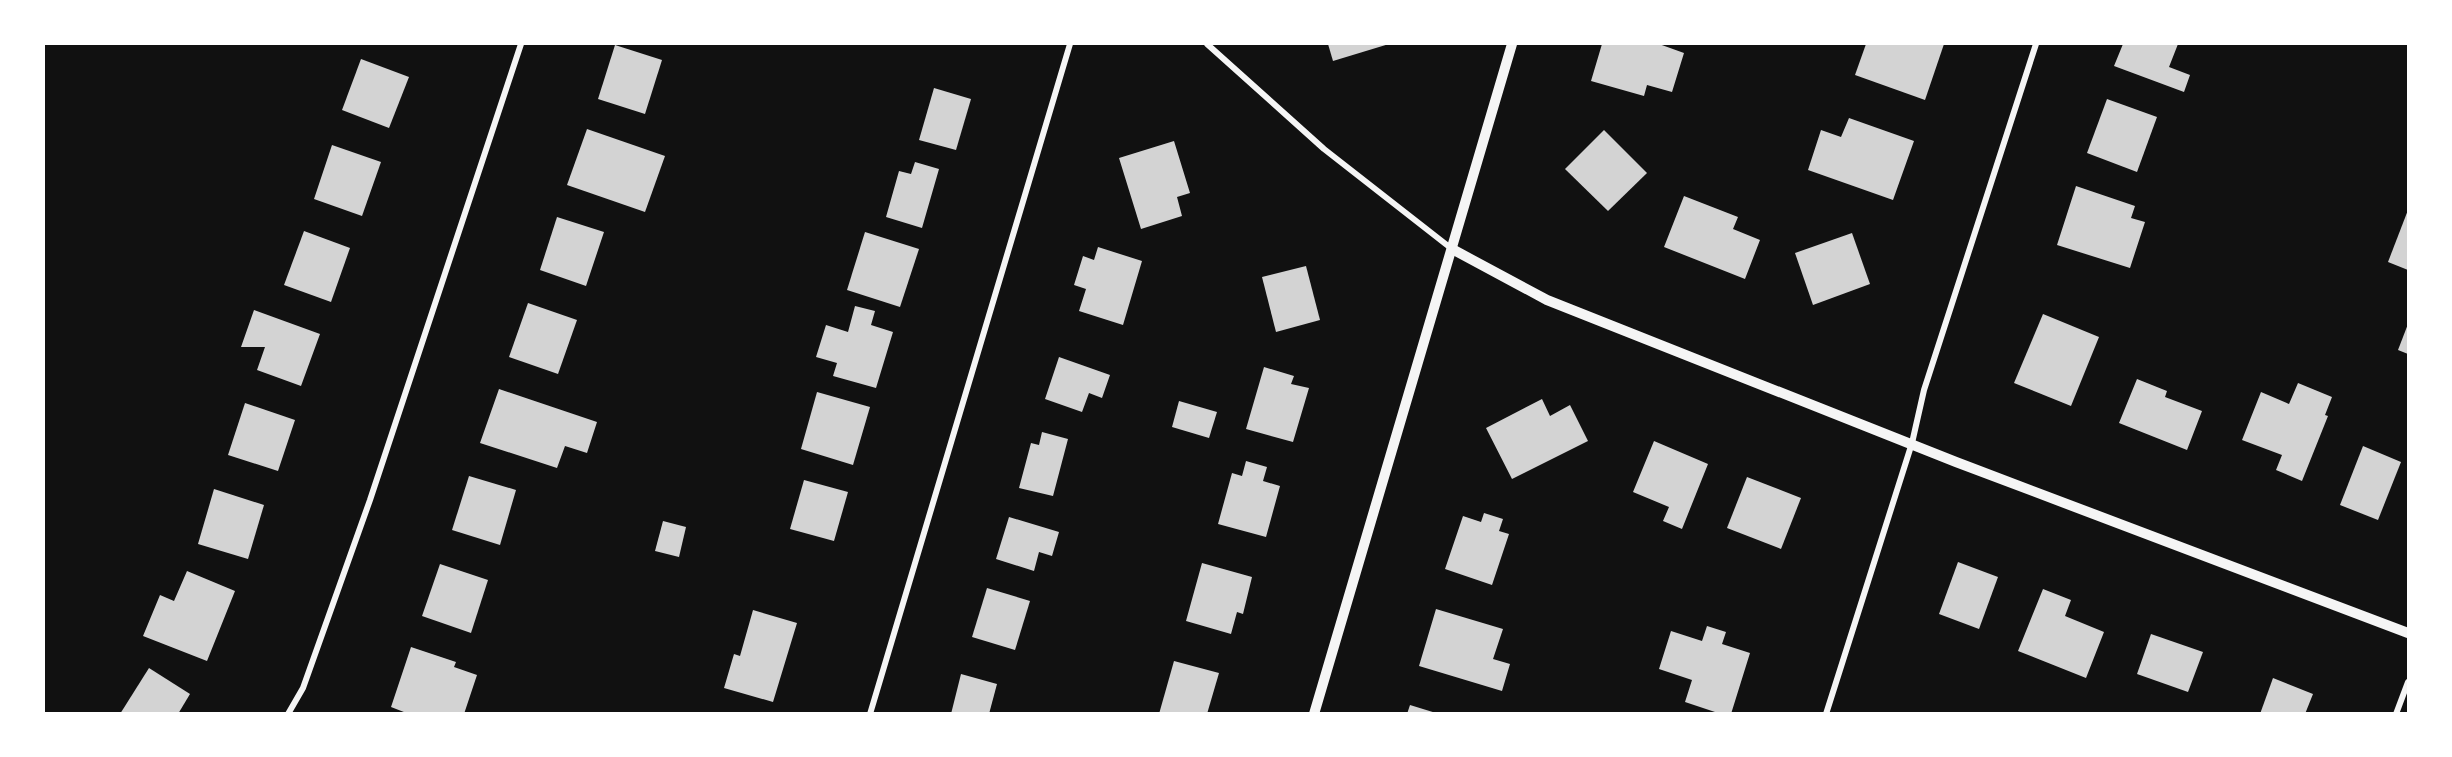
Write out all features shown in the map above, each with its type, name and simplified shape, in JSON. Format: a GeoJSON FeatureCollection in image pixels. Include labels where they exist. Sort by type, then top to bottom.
{"type":"FeatureCollection","features":[{"type":"Feature","properties":{"kind":"street"},"geometry":{"type":"LineString","coordinates":[[288,714],[303,688],[370,500],[521,44]]}},
{"type":"Feature","properties":{"kind":"street"},"geometry":{"type":"LineString","coordinates":[[870,714],[1070,44]]}},
{"type":"Feature","properties":{"kind":"street"},"geometry":{"type":"LineString","coordinates":[[1207,44],[1324,149],[1452,249],[1547,300],[1912,443],[2409,633]]}},
{"type":"Feature","properties":{"kind":"street"},"geometry":{"type":"LineString","coordinates":[[1314,714],[1512,44]]}},
{"type":"Feature","properties":{"kind":"street"},"geometry":{"type":"LineString","coordinates":[[1826,714],[1912,443],[1924,390],[2036,44]]}},
{"type":"Feature","properties":{"kind":"street"},"geometry":{"type":"LineString","coordinates":[[2396,714],[2409,682]]}},
{"type":"Feature","properties":{"kind":"building"},"geometry":{"type":"Polygon","coordinates":[[[1328,44],[1389,44],[1333,61],[1328,44]]]}},
{"type":"Feature","properties":{"kind":"building"},"geometry":{"type":"Polygon","coordinates":[[[1602,44],[1659,44],[1684,53],[1672,92],[1647,85],[1644,96],[1591,81],[1602,44]]]}},
{"type":"Feature","properties":{"kind":"building"},"geometry":{"type":"Polygon","coordinates":[[[1866,44],[1944,44],[1925,100],[1855,75],[1866,44]]]}},
{"type":"Feature","properties":{"kind":"building"},"geometry":{"type":"Polygon","coordinates":[[[2123,44],[2178,44],[2169,67],[2190,75],[2184,92],[2114,66],[2123,44]]]}},
{"type":"Feature","properties":{"kind":"building"},"geometry":{"type":"Polygon","coordinates":[[[615,45],[662,60],[645,114],[598,99],[615,45]]]}},
{"type":"Feature","properties":{"kind":"building"},"geometry":{"type":"Polygon","coordinates":[[[361,59],[409,77],[389,128],[342,110],[361,59]]]}},
{"type":"Feature","properties":{"kind":"building"},"geometry":{"type":"Polygon","coordinates":[[[934,88],[971,99],[956,150],[919,140],[934,88]]]}},
{"type":"Feature","properties":{"kind":"building"},"geometry":{"type":"Polygon","coordinates":[[[2107,99],[2157,117],[2137,172],[2087,153],[2107,99]]]}},
{"type":"Feature","properties":{"kind":"building"},"geometry":{"type":"Polygon","coordinates":[[[1849,118],[1914,141],[1893,200],[1808,170],[1821,130],[1841,137],[1849,118]]]}},
{"type":"Feature","properties":{"kind":"building"},"geometry":{"type":"Polygon","coordinates":[[[587,129],[665,156],[645,212],[567,185],[587,129]]]}},
{"type":"Feature","properties":{"kind":"building"},"geometry":{"type":"Polygon","coordinates":[[[1604,130],[1647,173],[1608,211],[1565,169],[1604,130]]]}},
{"type":"Feature","properties":{"kind":"building"},"geometry":{"type":"Polygon","coordinates":[[[1174,141],[1190,193],[1177,197],[1182,216],[1141,229],[1119,158],[1174,141]]]}},
{"type":"Feature","properties":{"kind":"building"},"geometry":{"type":"Polygon","coordinates":[[[332,145],[381,162],[362,216],[314,199],[332,145]]]}},
{"type":"Feature","properties":{"kind":"building"},"geometry":{"type":"Polygon","coordinates":[[[915,162],[939,169],[922,228],[886,217],[899,171],[911,174],[915,162]]]}},
{"type":"Feature","properties":{"kind":"building"},"geometry":{"type":"Polygon","coordinates":[[[2076,186],[2135,206],[2131,218],[2145,222],[2130,268],[2057,245],[2076,186]]]}},
{"type":"Feature","properties":{"kind":"building"},"geometry":{"type":"Polygon","coordinates":[[[1684,196],[1738,217],[1733,229],[1760,240],[1745,279],[1664,247],[1684,196]]]}},
{"type":"Feature","properties":{"kind":"building"},"geometry":{"type":"Polygon","coordinates":[[[2408,210],[2408,270],[2388,262],[2408,210]]]}},
{"type":"Feature","properties":{"kind":"building"},"geometry":{"type":"Polygon","coordinates":[[[557,217],[604,232],[586,286],[540,270],[557,217]]]}},
{"type":"Feature","properties":{"kind":"building"},"geometry":{"type":"Polygon","coordinates":[[[304,231],[350,248],[331,302],[284,285],[304,231]]]}},
{"type":"Feature","properties":{"kind":"building"},"geometry":{"type":"Polygon","coordinates":[[[865,232],[919,249],[900,307],[847,290],[865,232]]]}},
{"type":"Feature","properties":{"kind":"building"},"geometry":{"type":"Polygon","coordinates":[[[1852,233],[1870,284],[1813,305],[1795,253],[1852,233]]]}},
{"type":"Feature","properties":{"kind":"building"},"geometry":{"type":"Polygon","coordinates":[[[1098,247],[1142,261],[1123,325],[1079,311],[1086,289],[1074,285],[1083,256],[1094,260],[1098,247]]]}},
{"type":"Feature","properties":{"kind":"building"},"geometry":{"type":"Polygon","coordinates":[[[1306,266],[1320,320],[1276,332],[1262,277],[1306,266]]]}},
{"type":"Feature","properties":{"kind":"building"},"geometry":{"type":"Polygon","coordinates":[[[528,303],[577,320],[558,374],[509,357],[528,303]]]}},
{"type":"Feature","properties":{"kind":"building"},"geometry":{"type":"Polygon","coordinates":[[[855,306],[875,311],[871,325],[893,332],[876,388],[833,376],[837,363],[816,357],[826,325],[848,332],[855,306]]]}},
{"type":"Feature","properties":{"kind":"building"},"geometry":{"type":"Polygon","coordinates":[[[254,310],[320,334],[301,386],[257,370],[265,347],[241,347],[254,310]]]}},
{"type":"Feature","properties":{"kind":"building"},"geometry":{"type":"Polygon","coordinates":[[[2043,314],[2099,337],[2071,406],[2014,383],[2043,314]]]}},
{"type":"Feature","properties":{"kind":"building"},"geometry":{"type":"Polygon","coordinates":[[[2408,324],[2408,354],[2398,350],[2408,324]]]}},
{"type":"Feature","properties":{"kind":"building"},"geometry":{"type":"Polygon","coordinates":[[[1059,357],[1110,375],[1102,398],[1089,393],[1082,412],[1045,399],[1059,357]]]}},
{"type":"Feature","properties":{"kind":"building"},"geometry":{"type":"Polygon","coordinates":[[[1264,367],[1294,376],[1291,384],[1309,388],[1293,442],[1246,429],[1264,367]]]}},
{"type":"Feature","properties":{"kind":"building"},"geometry":{"type":"Polygon","coordinates":[[[2137,379],[2167,391],[2165,397],[2202,411],[2187,450],[2119,423],[2137,379]]]}},
{"type":"Feature","properties":{"kind":"building"},"geometry":{"type":"Polygon","coordinates":[[[2298,383],[2332,397],[2325,415],[2328,416],[2302,481],[2276,470],[2282,455],[2242,440],[2261,392],[2289,404],[2298,383]]]}},
{"type":"Feature","properties":{"kind":"building"},"geometry":{"type":"Polygon","coordinates":[[[499,389],[597,422],[587,453],[565,446],[557,468],[480,443],[499,389]]]}},
{"type":"Feature","properties":{"kind":"building"},"geometry":{"type":"Polygon","coordinates":[[[817,392],[870,407],[853,465],[801,449],[817,392]]]}},
{"type":"Feature","properties":{"kind":"building"},"geometry":{"type":"Polygon","coordinates":[[[1542,399],[1550,416],[1570,405],[1588,441],[1512,479],[1486,428],[1542,399]]]}},
{"type":"Feature","properties":{"kind":"building"},"geometry":{"type":"Polygon","coordinates":[[[1179,401],[1217,412],[1209,438],[1172,427],[1179,401]]]}},
{"type":"Feature","properties":{"kind":"building"},"geometry":{"type":"Polygon","coordinates":[[[245,403],[295,420],[278,471],[228,455],[245,403]]]}},
{"type":"Feature","properties":{"kind":"building"},"geometry":{"type":"Polygon","coordinates":[[[1042,432],[1068,439],[1053,496],[1019,488],[1031,443],[1039,445],[1042,432]]]}},
{"type":"Feature","properties":{"kind":"building"},"geometry":{"type":"Polygon","coordinates":[[[1654,441],[1708,464],[1682,529],[1663,521],[1669,507],[1633,492],[1654,441]]]}},
{"type":"Feature","properties":{"kind":"building"},"geometry":{"type":"Polygon","coordinates":[[[2363,446],[2401,462],[2378,520],[2340,505],[2363,446]]]}},
{"type":"Feature","properties":{"kind":"building"},"geometry":{"type":"Polygon","coordinates":[[[1246,461],[1267,467],[1263,481],[1280,486],[1266,537],[1218,524],[1232,473],[1242,476],[1246,461]]]}},
{"type":"Feature","properties":{"kind":"building"},"geometry":{"type":"Polygon","coordinates":[[[469,476],[516,490],[500,545],[452,530],[469,476]]]}},
{"type":"Feature","properties":{"kind":"building"},"geometry":{"type":"Polygon","coordinates":[[[1747,477],[1801,498],[1781,549],[1727,528],[1747,477]]]}},
{"type":"Feature","properties":{"kind":"building"},"geometry":{"type":"Polygon","coordinates":[[[804,480],[848,492],[834,541],[790,529],[804,480]]]}},
{"type":"Feature","properties":{"kind":"building"},"geometry":{"type":"Polygon","coordinates":[[[214,489],[264,505],[248,559],[198,544],[214,489]]]}},
{"type":"Feature","properties":{"kind":"building"},"geometry":{"type":"Polygon","coordinates":[[[1484,513],[1503,519],[1499,531],[1509,534],[1492,585],[1445,569],[1463,516],[1481,522],[1484,513]]]}},
{"type":"Feature","properties":{"kind":"building"},"geometry":{"type":"Polygon","coordinates":[[[1009,517],[1059,532],[1052,556],[1039,552],[1034,571],[996,559],[1009,517]]]}},
{"type":"Feature","properties":{"kind":"building"},"geometry":{"type":"Polygon","coordinates":[[[663,521],[686,527],[679,557],[655,551],[663,521]]]}},
{"type":"Feature","properties":{"kind":"building"},"geometry":{"type":"Polygon","coordinates":[[[1958,562],[1998,577],[1979,629],[1939,614],[1958,562]]]}},
{"type":"Feature","properties":{"kind":"building"},"geometry":{"type":"Polygon","coordinates":[[[1202,563],[1252,577],[1243,614],[1237,612],[1231,634],[1186,621],[1202,563]]]}},
{"type":"Feature","properties":{"kind":"building"},"geometry":{"type":"Polygon","coordinates":[[[440,564],[488,580],[471,633],[422,616],[440,564]]]}},
{"type":"Feature","properties":{"kind":"building"},"geometry":{"type":"Polygon","coordinates":[[[187,571],[235,591],[207,661],[143,636],[160,595],[174,601],[187,571]]]}},
{"type":"Feature","properties":{"kind":"building"},"geometry":{"type":"Polygon","coordinates":[[[987,588],[1030,601],[1015,650],[972,637],[987,588]]]}},
{"type":"Feature","properties":{"kind":"building"},"geometry":{"type":"Polygon","coordinates":[[[2043,589],[2071,600],[2065,616],[2104,632],[2086,678],[2018,651],[2043,589]]]}},
{"type":"Feature","properties":{"kind":"building"},"geometry":{"type":"Polygon","coordinates":[[[1436,609],[1503,629],[1493,659],[1510,664],[1502,691],[1419,666],[1436,609]]]}},
{"type":"Feature","properties":{"kind":"building"},"geometry":{"type":"Polygon","coordinates":[[[753,610],[797,623],[773,702],[724,688],[734,654],[740,656],[753,610]]]}},
{"type":"Feature","properties":{"kind":"building"},"geometry":{"type":"Polygon","coordinates":[[[1707,626],[1726,632],[1722,644],[1750,653],[1731,714],[1721,714],[1685,702],[1692,680],[1659,669],[1671,631],[1702,641],[1707,626]]]}},
{"type":"Feature","properties":{"kind":"building"},"geometry":{"type":"Polygon","coordinates":[[[2151,634],[2203,652],[2188,692],[2137,674],[2151,634]]]}},
{"type":"Feature","properties":{"kind":"building"},"geometry":{"type":"Polygon","coordinates":[[[411,647],[456,662],[454,667],[477,675],[464,714],[409,714],[391,707],[411,647]]]}},
{"type":"Feature","properties":{"kind":"building"},"geometry":{"type":"Polygon","coordinates":[[[1174,661],[1219,673],[1207,714],[1159,714],[1174,661]]]}},
{"type":"Feature","properties":{"kind":"building"},"geometry":{"type":"Polygon","coordinates":[[[149,668],[190,694],[178,714],[120,714],[149,668]]]}},
{"type":"Feature","properties":{"kind":"building"},"geometry":{"type":"Polygon","coordinates":[[[961,674],[997,684],[989,714],[951,714],[961,674]]]}},
{"type":"Feature","properties":{"kind":"building"},"geometry":{"type":"Polygon","coordinates":[[[2273,678],[2313,694],[2305,714],[2260,714],[2273,678]]]}},
{"type":"Feature","properties":{"kind":"building"},"geometry":{"type":"Polygon","coordinates":[[[1410,705],[1436,713],[1436,714],[1407,714],[1410,705]]]}}]}
